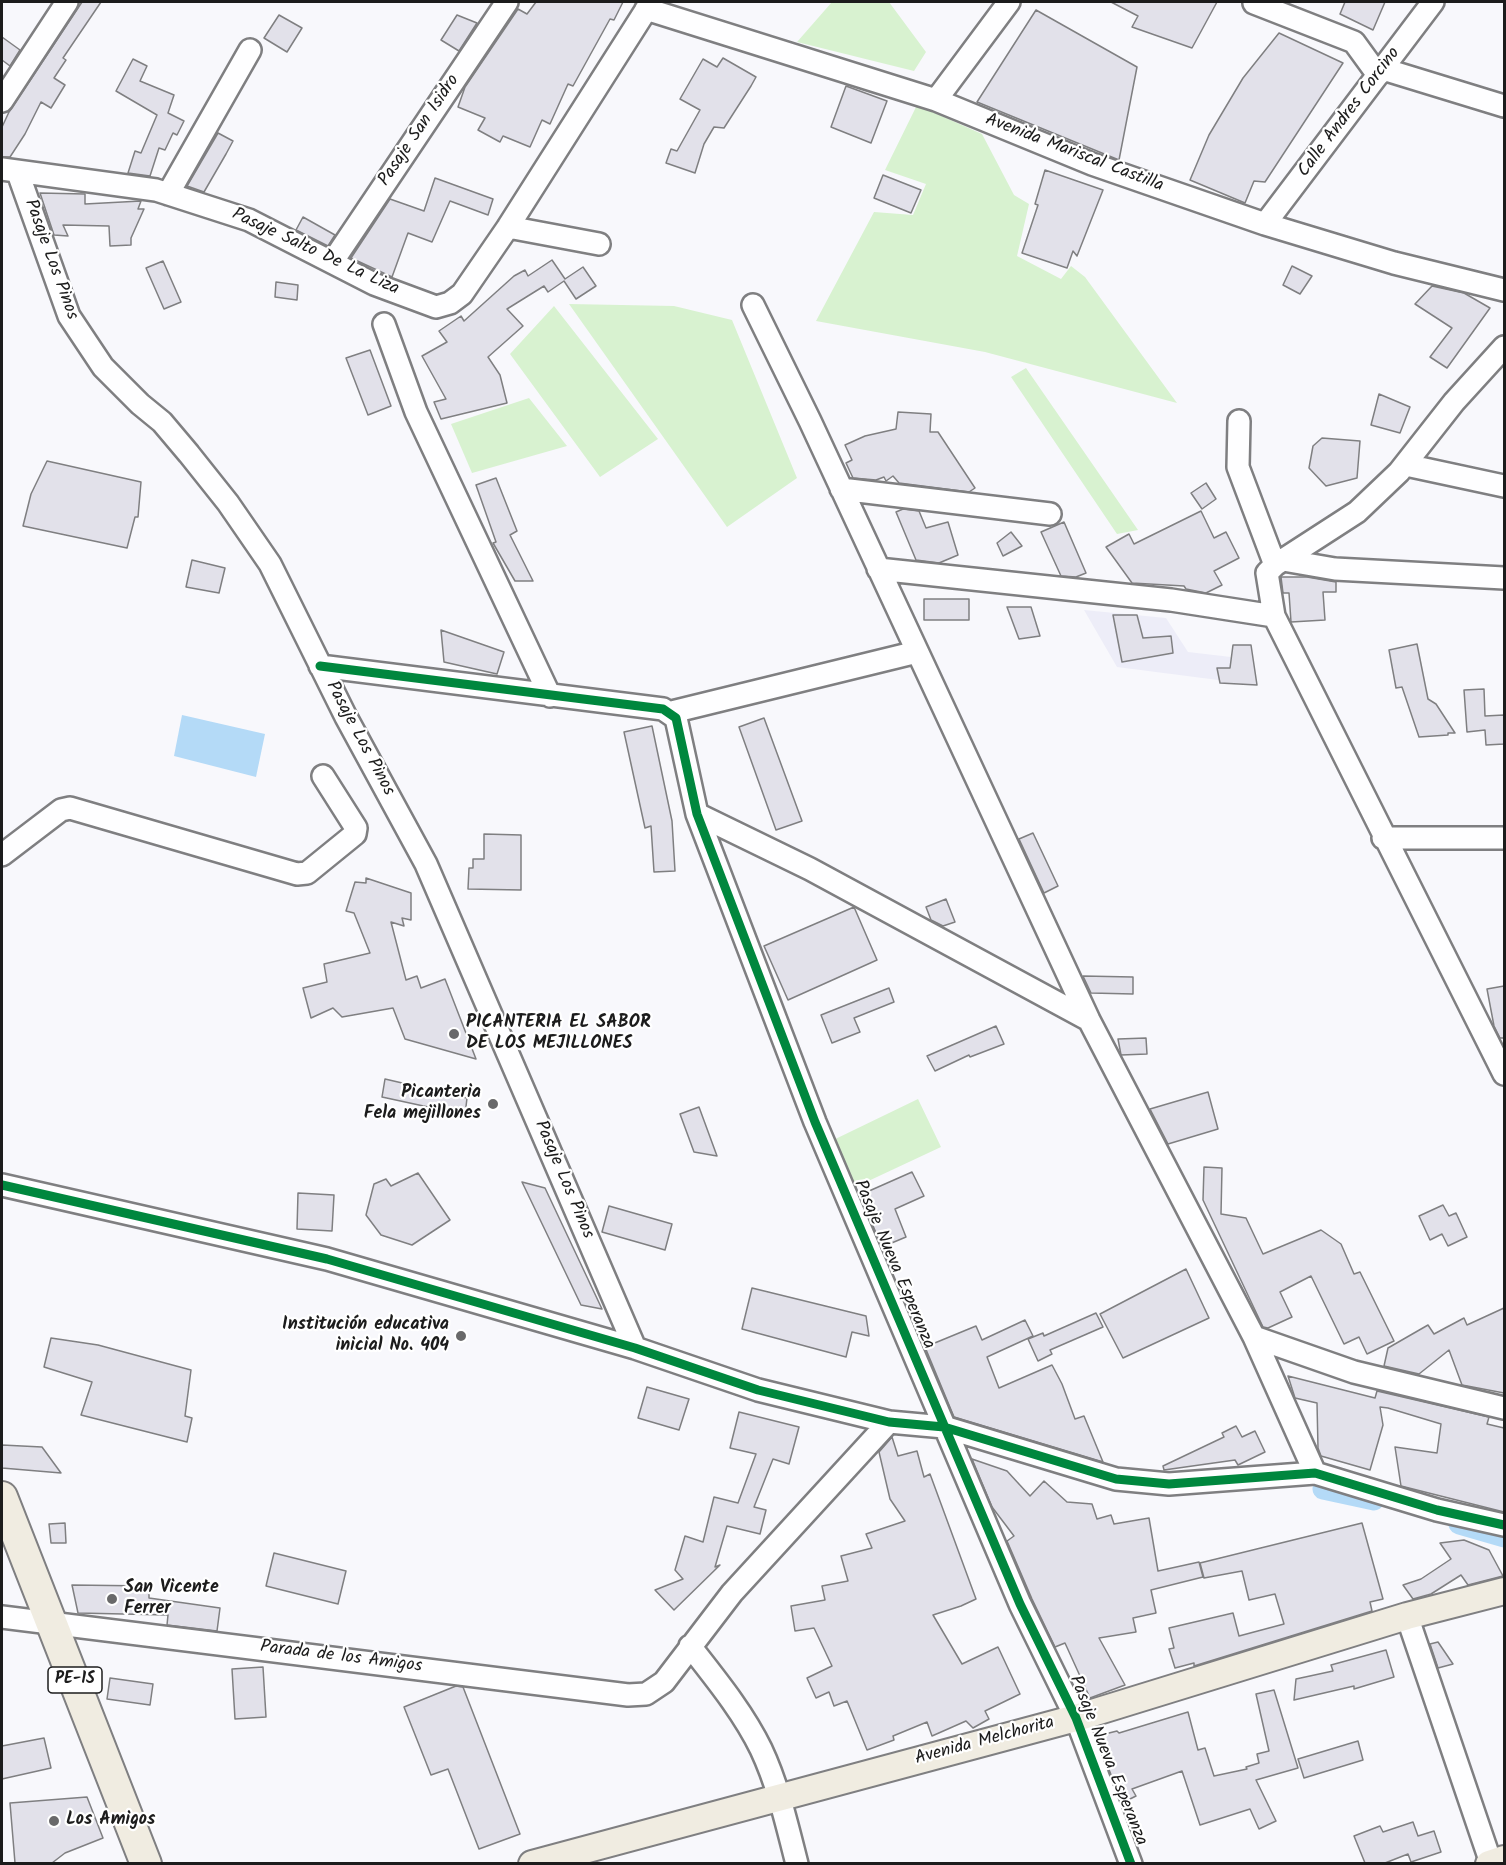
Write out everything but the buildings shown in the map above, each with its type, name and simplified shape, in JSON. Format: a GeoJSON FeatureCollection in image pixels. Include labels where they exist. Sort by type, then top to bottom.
{"type":"FeatureCollection","features":[{"type":"Feature","properties":{"kind":"highway","name":"PE-1S"},"geometry":{"type":"LineString","coordinates":[[2,1497],[146,1863]]}},
{"type":"Feature","properties":{"kind":"main road","name":"Avenida Melchorita"},"geometry":{"type":"LineString","coordinates":[[532,1863],[1076,1718],[1407,1616],[1504,1591]]}},
{"type":"Feature","properties":{"kind":"main road"},"geometry":{"type":"LineString","coordinates":[[1490,1863],[1504,1859]]}},
{"type":"Feature","properties":{"kind":"street"},"geometry":{"type":"LineString","coordinates":[[2,101],[67,2]]}},
{"type":"Feature","properties":{"kind":"street","name":"Pasaje San Isidro"},"geometry":{"type":"LineString","coordinates":[[333,261],[507,2]]}},
{"type":"Feature","properties":{"kind":"street"},"geometry":{"type":"LineString","coordinates":[[936,100],[1008,2]]}},
{"type":"Feature","properties":{"kind":"street","name":"Calle Andres Corcino"},"geometry":{"type":"LineString","coordinates":[[1265,224],[1433,2]]}},
{"type":"Feature","properties":{"kind":"street"},"geometry":{"type":"LineString","coordinates":[[1254,3],[1354,42],[1381,72],[1504,106]]}},
{"type":"Feature","properties":{"kind":"street"},"geometry":{"type":"LineString","coordinates":[[599,243],[508,227],[648,5]]}},
{"type":"Feature","properties":{"kind":"street","name":"Avenida Mariscal Castilla"},"geometry":{"type":"LineString","coordinates":[[648,5],[936,100],[1092,164],[1265,224],[1394,262],[1504,290]]}},
{"type":"Feature","properties":{"kind":"street"},"geometry":{"type":"LineString","coordinates":[[168,194],[250,50]]}},
{"type":"Feature","properties":{"kind":"street","name":"Pasaje Salto De La Liza"},"geometry":{"type":"LineString","coordinates":[[10,171],[168,194],[249,220],[374,284],[436,307],[450,303],[462,294],[508,227]]}},
{"type":"Feature","properties":{"kind":"street","name":"Pasaje Los Pinos"},"geometry":{"type":"LineString","coordinates":[[10,171],[69,316],[80,335],[103,367],[140,404],[162,422],[228,503],[270,564],[320,666],[426,864],[635,1348]]}},
{"type":"Feature","properties":{"kind":"street"},"geometry":{"type":"LineString","coordinates":[[753,305],[1089,1020],[1254,1337],[1315,1473]]}},
{"type":"Feature","properties":{"kind":"street"},"geometry":{"type":"LineString","coordinates":[[384,324],[416,412],[550,696]]}},
{"type":"Feature","properties":{"kind":"street"},"geometry":{"type":"LineString","coordinates":[[1504,347],[1454,402],[1406,465],[1357,512],[1279,562],[1267,573],[1274,616],[1383,838],[1504,1074]]}},
{"type":"Feature","properties":{"kind":"street"},"geometry":{"type":"LineString","coordinates":[[1239,421],[1238,467],[1279,562]]}},
{"type":"Feature","properties":{"kind":"street"},"geometry":{"type":"LineString","coordinates":[[1406,465],[1504,486]]}},
{"type":"Feature","properties":{"kind":"street"},"geometry":{"type":"LineString","coordinates":[[841,489],[1050,514]]}},
{"type":"Feature","properties":{"kind":"street"},"geometry":{"type":"LineString","coordinates":[[1279,562],[1335,569],[1504,578]]}},
{"type":"Feature","properties":{"kind":"street"},"geometry":{"type":"LineString","coordinates":[[878,569],[1171,600],[1274,616]]}},
{"type":"Feature","properties":{"kind":"street"},"geometry":{"type":"LineString","coordinates":[[320,666],[663,709],[672,712],[917,652]]}},
{"type":"Feature","properties":{"kind":"street","name":"Pasaje Nueva Esperanza"},"geometry":{"type":"LineString","coordinates":[[672,712],[676,718],[697,814],[815,1122],[1020,1604],[1076,1718],[1131,1863]]}},
{"type":"Feature","properties":{"kind":"street"},"geometry":{"type":"LineString","coordinates":[[2,855],[61,810],[70,808],[297,874],[307,873],[355,834],[356,828],[323,776]]}},
{"type":"Feature","properties":{"kind":"street"},"geometry":{"type":"LineString","coordinates":[[697,814],[810,869],[1089,1020]]}},
{"type":"Feature","properties":{"kind":"street"},"geometry":{"type":"LineString","coordinates":[[1383,838],[1504,838]]}},
{"type":"Feature","properties":{"kind":"street"},"geometry":{"type":"LineString","coordinates":[[2,1185],[327,1259],[635,1348],[758,1390],[890,1422],[944,1427],[1116,1479],[1169,1484],[1315,1473],[1437,1510],[1504,1525]]}},
{"type":"Feature","properties":{"kind":"street"},"geometry":{"type":"LineString","coordinates":[[1254,1337],[1354,1372],[1504,1408]]}},
{"type":"Feature","properties":{"kind":"street"},"geometry":{"type":"LineString","coordinates":[[797,1863],[779,1797],[760,1748],[717,1680],[690,1646],[732,1593],[890,1422]]}},
{"type":"Feature","properties":{"kind":"street"},"geometry":{"type":"LineString","coordinates":[[1407,1616],[1490,1863]]}},
{"type":"Feature","properties":{"kind":"street","name":"Parada de los Amigos"},"geometry":{"type":"LineString","coordinates":[[2,1617],[628,1695],[646,1694],[664,1682],[690,1646]]}},
{"type":"Feature","properties":{"kind":"shaded area"},"geometry":{"type":"Polygon","coordinates":[[[1084,610],[1166,618],[1188,652],[1231,657],[1233,645],[1251,645],[1257,685],[1117,667],[1084,610]]]}},
{"type":"Feature","properties":{"kind":"green space"},"geometry":{"type":"Polygon","coordinates":[[[832,2],[889,2],[926,52],[914,71],[797,42],[832,2]]]}},
{"type":"Feature","properties":{"kind":"green space"},"geometry":{"type":"Polygon","coordinates":[[[917,105],[982,134],[1014,195],[1029,204],[1017,256],[1061,279],[1071,266],[1085,277],[1177,403],[985,352],[816,321],[874,212],[913,215],[926,184],[885,170],[917,105]]]}},
{"type":"Feature","properties":{"kind":"green space"},"geometry":{"type":"Polygon","coordinates":[[[569,304],[674,306],[732,320],[797,478],[727,527],[569,304]]]}},
{"type":"Feature","properties":{"kind":"green space"},"geometry":{"type":"Polygon","coordinates":[[[554,306],[658,439],[600,477],[510,354],[554,306]]]}},
{"type":"Feature","properties":{"kind":"green space"},"geometry":{"type":"Polygon","coordinates":[[[1026,368],[1138,530],[1117,534],[1011,377],[1026,368]]]}},
{"type":"Feature","properties":{"kind":"green space"},"geometry":{"type":"Polygon","coordinates":[[[529,398],[567,446],[472,473],[451,424],[529,398]]]}},
{"type":"Feature","properties":{"kind":"green space"},"geometry":{"type":"Polygon","coordinates":[[[918,1099],[941,1147],[847,1191],[825,1144],[918,1099]]]}},
{"type":"Feature","properties":{"kind":"water"},"geometry":{"type":"Polygon","coordinates":[[[182,715],[265,734],[256,777],[174,756],[182,715]]]}},
{"type":"Feature","properties":{"kind":"waterway"},"geometry":{"type":"LineString","coordinates":[[1323,1489],[1374,1500]]}},
{"type":"Feature","properties":{"kind":"waterway"},"geometry":{"type":"LineString","coordinates":[[1459,1524],[1504,1537]]}},
{"type":"Feature","properties":{"kind":"cycle path"},"geometry":{"type":"LineString","coordinates":[[320,666],[663,709],[676,718],[697,814],[815,1122],[1020,1604],[1076,1718],[1131,1864]]}},
{"type":"Feature","properties":{"kind":"cycle path"},"geometry":{"type":"LineString","coordinates":[[2,1185],[327,1259],[635,1348],[758,1390],[889,1422],[944,1427],[1116,1479],[1169,1484],[1315,1473],[1437,1510],[1504,1525]]}},
{"type":"Feature","properties":{"kind":"place","name":"PICANTERIA EL SABOR DE LOS MEJILLONES"},"geometry":{"type":"Point","coordinates":[454,1034]}},
{"type":"Feature","properties":{"kind":"place","name":"Picanteria Fela mejillones"},"geometry":{"type":"Point","coordinates":[493,1104]}},
{"type":"Feature","properties":{"kind":"place","name":"Institución educativa inicial No. 404"},"geometry":{"type":"Point","coordinates":[461,1336]}},
{"type":"Feature","properties":{"kind":"place","name":"San Vicente Ferrer"},"geometry":{"type":"Point","coordinates":[112,1599]}},
{"type":"Feature","properties":{"kind":"place","name":"Los Amigos"},"geometry":{"type":"Point","coordinates":[54,1821]}}]}
